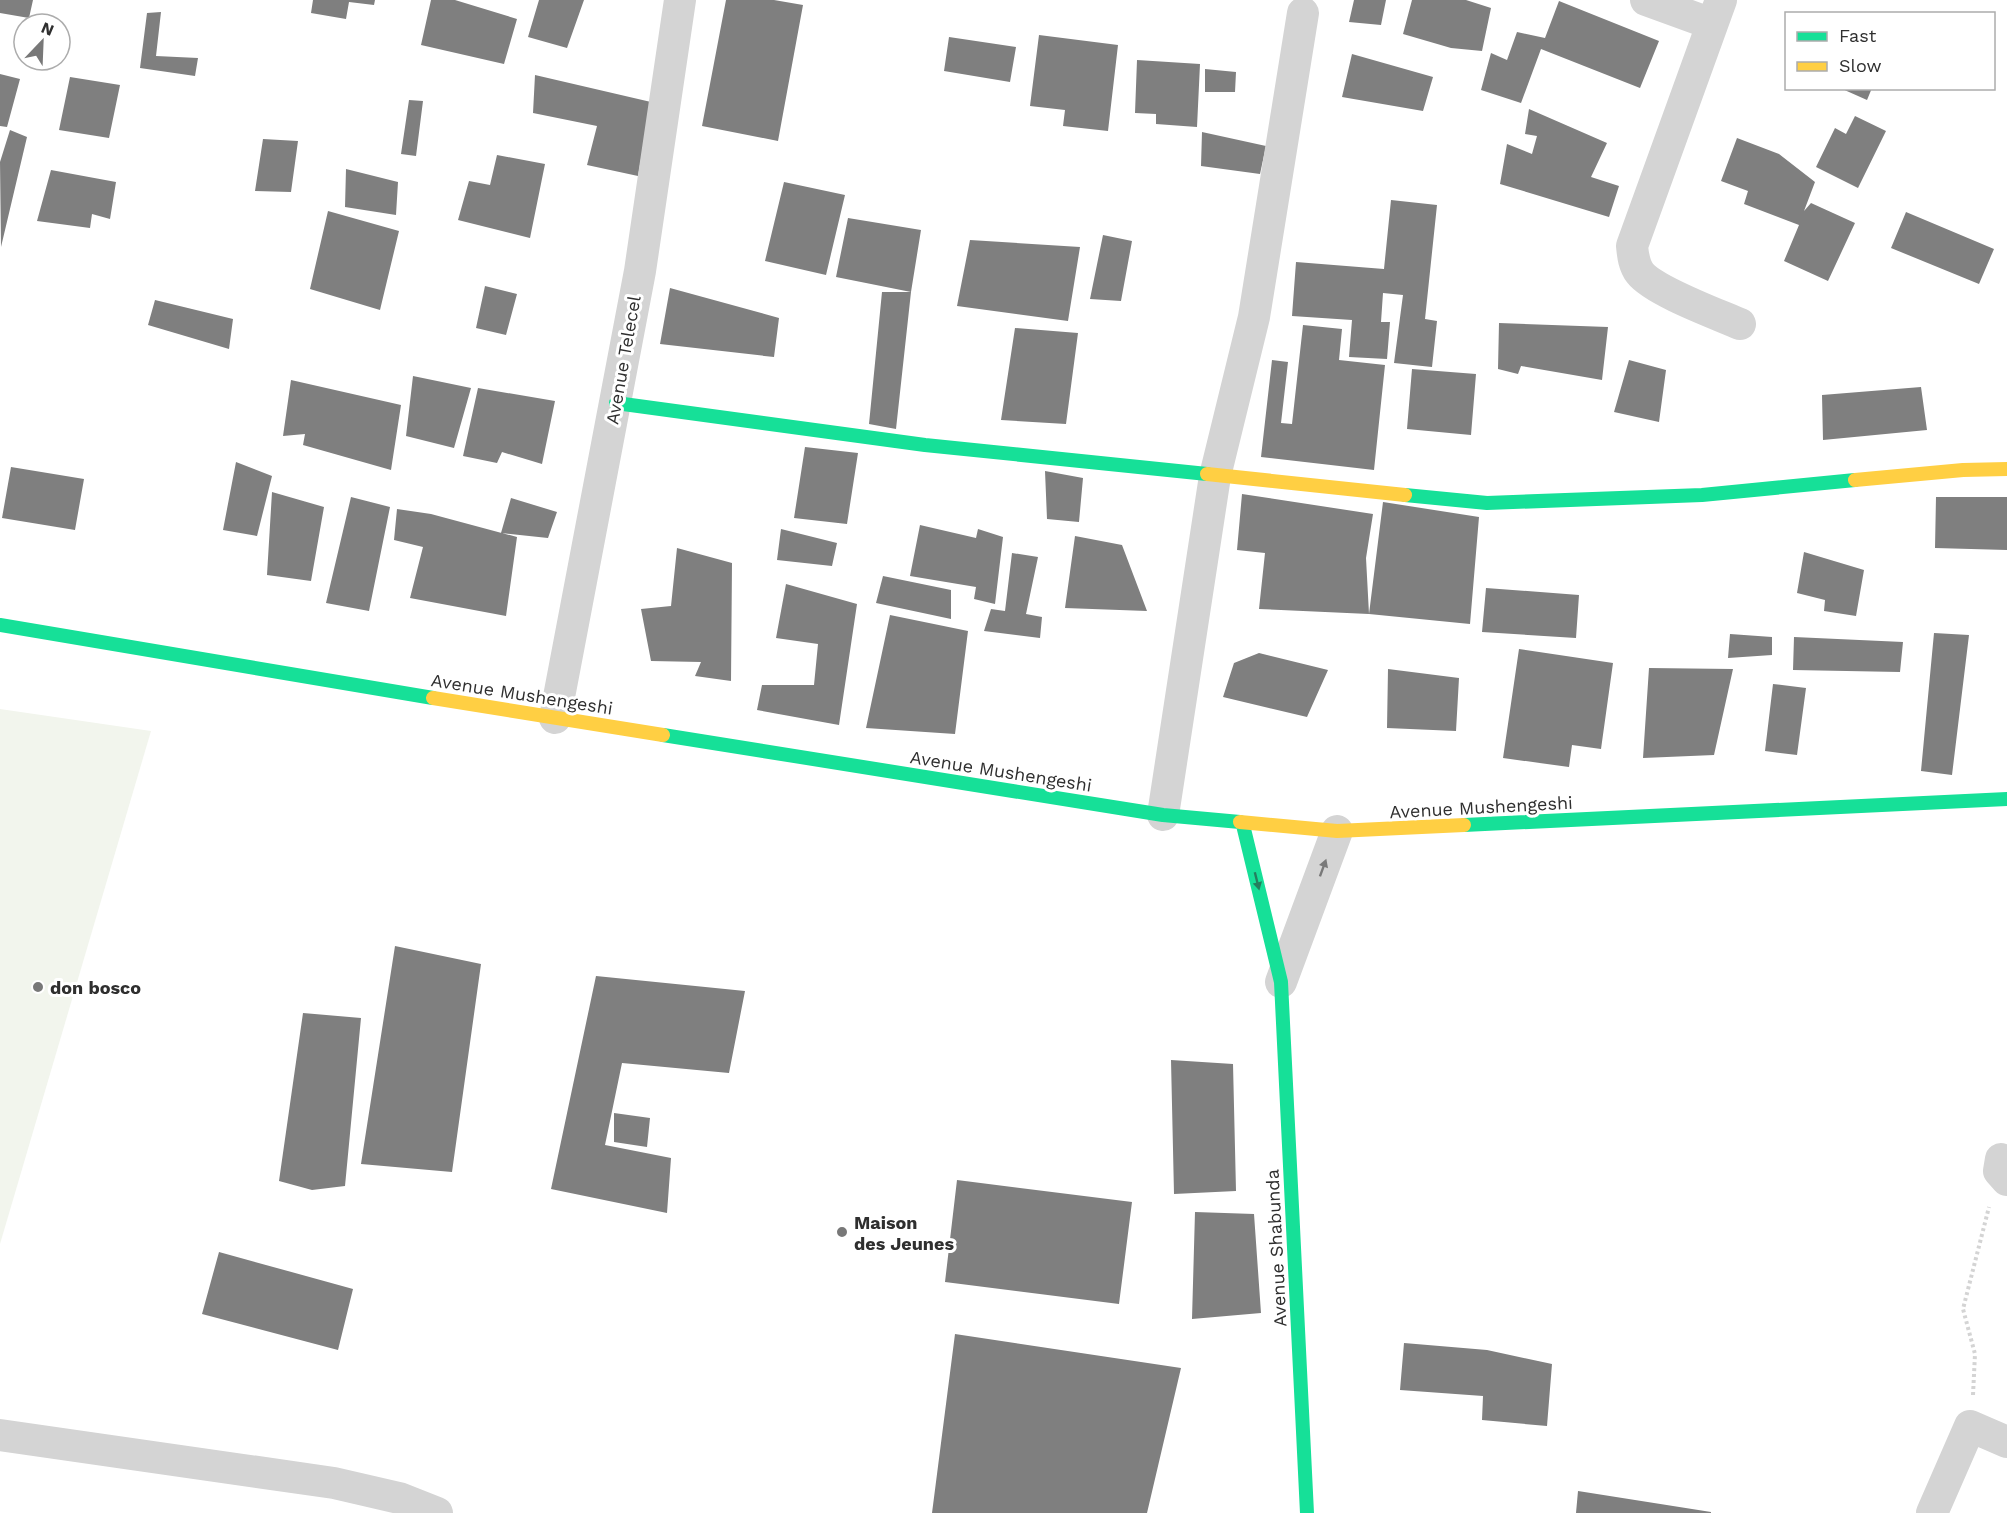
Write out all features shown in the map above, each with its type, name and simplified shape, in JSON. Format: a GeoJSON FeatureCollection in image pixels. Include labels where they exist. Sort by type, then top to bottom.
{"type":"FeatureCollection","features":[{"type":"Feature","properties":{"kind":"street","name":"Avenue Telecel"},"geometry":{"type":"LineString","coordinates":[[555,718],[640,271],[680,0]]}},
{"type":"Feature","properties":{"kind":"street"},"geometry":{"type":"LineString","coordinates":[[1646,0],[1716,12],[1632,246],[1634,261],[1640,274],[1655,286],[1740,324]]}},
{"type":"Feature","properties":{"kind":"street"},"geometry":{"type":"LineString","coordinates":[[1163,815],[1215,476],[1254,317],[1303,13]]}},
{"type":"Feature","properties":{"kind":"street"},"geometry":{"type":"LineString","coordinates":[[615,404],[925,445],[1487,503],[1702,495],[1963,470],[2007,469]]}},
{"type":"Feature","properties":{"kind":"street","name":"Avenue Mushengeshi"},"geometry":{"type":"LineString","coordinates":[[0,625],[555,718],[1163,815],[1243,825],[1337,831],[2007,799]]}},
{"type":"Feature","properties":{"kind":"street","name":"Avenue Shabunda"},"geometry":{"type":"LineString","coordinates":[[1243,825],[1281,982],[1307,1513]]}},
{"type":"Feature","properties":{"kind":"street"},"geometry":{"type":"LineString","coordinates":[[1281,982],[1337,831]]}},
{"type":"Feature","properties":{"kind":"street"},"geometry":{"type":"LineString","coordinates":[[1932,1513],[1970,1426],[2007,1442]]}},
{"type":"Feature","properties":{"kind":"street"},"geometry":{"type":"LineString","coordinates":[[0,1435],[334,1483],[399,1498],[437,1513]]}},
{"type":"Feature","properties":{"kind":"path"},"geometry":{"type":"LineString","coordinates":[[1970,1426],[1977,1366],[1964,1321],[1964,1295],[2002,1170]]}},
{"type":"Feature","properties":{"kind":"shaded area","name":"don bosco"},"geometry":{"type":"Polygon","coordinates":[[[0,709],[151,731],[0,1244],[0,709]]]}},
{"type":"Feature","properties":{"kind":"building"},"geometry":{"type":"Polygon","coordinates":[[[0,0],[33,0],[30,12],[12,12],[12,15],[0,13],[0,0]]]}},
{"type":"Feature","properties":{"kind":"building"},"geometry":{"type":"Polygon","coordinates":[[[313,0],[375,0],[374,5],[349,2],[346,19],[311,13],[313,0]]]}},
{"type":"Feature","properties":{"kind":"building"},"geometry":{"type":"Polygon","coordinates":[[[431,0],[455,0],[517,19],[504,64],[421,45],[431,0]]]}},
{"type":"Feature","properties":{"kind":"building"},"geometry":{"type":"Polygon","coordinates":[[[539,0],[584,0],[567,48],[528,37],[539,0]]]}},
{"type":"Feature","properties":{"kind":"building"},"geometry":{"type":"Polygon","coordinates":[[[726,0],[774,0],[803,5],[778,141],[702,126],[726,0]]]}},
{"type":"Feature","properties":{"kind":"building"},"geometry":{"type":"Polygon","coordinates":[[[1354,0],[1386,0],[1381,25],[1349,22],[1354,0]]]}},
{"type":"Feature","properties":{"kind":"building"},"geometry":{"type":"Polygon","coordinates":[[[1412,0],[1466,0],[1491,8],[1482,51],[1451,48],[1403,34],[1412,0]]]}},
{"type":"Feature","properties":{"kind":"building"},"geometry":{"type":"Polygon","coordinates":[[[1559,1],[1659,41],[1640,88],[1541,49],[1521,103],[1481,90],[1491,53],[1507,60],[1517,32],[1545,38],[1559,1]]]}},
{"type":"Feature","properties":{"kind":"building"},"geometry":{"type":"Polygon","coordinates":[[[161,12],[156,56],[198,58],[195,76],[140,68],[147,13],[161,12]]]}},
{"type":"Feature","properties":{"kind":"building"},"geometry":{"type":"Polygon","coordinates":[[[1039,35],[1118,45],[1108,131],[1063,126],[1065,110],[1030,106],[1039,35]]]}},
{"type":"Feature","properties":{"kind":"building"},"geometry":{"type":"Polygon","coordinates":[[[949,37],[1016,47],[1010,82],[944,71],[949,37]]]}},
{"type":"Feature","properties":{"kind":"building"},"geometry":{"type":"Polygon","coordinates":[[[1352,54],[1433,77],[1423,111],[1342,97],[1352,54]]]}},
{"type":"Feature","properties":{"kind":"building"},"geometry":{"type":"Polygon","coordinates":[[[1137,60],[1200,64],[1197,127],[1156,124],[1156,114],[1135,113],[1137,60]]]}},
{"type":"Feature","properties":{"kind":"building"},"geometry":{"type":"Polygon","coordinates":[[[1205,69],[1236,72],[1235,92],[1205,92],[1205,69]]]}},
{"type":"Feature","properties":{"kind":"building"},"geometry":{"type":"Polygon","coordinates":[[[0,74],[20,79],[7,127],[0,126],[0,74]]]}},
{"type":"Feature","properties":{"kind":"building"},"geometry":{"type":"Polygon","coordinates":[[[535,75],[651,102],[638,176],[587,165],[597,126],[533,113],[535,75]]]}},
{"type":"Feature","properties":{"kind":"building"},"geometry":{"type":"Polygon","coordinates":[[[70,77],[120,85],[109,138],[59,130],[70,77]]]}},
{"type":"Feature","properties":{"kind":"building"},"geometry":{"type":"Polygon","coordinates":[[[1844,90],[1871,90],[1867,100],[1844,90]]]}},
{"type":"Feature","properties":{"kind":"building"},"geometry":{"type":"Polygon","coordinates":[[[409,100],[423,101],[416,156],[401,154],[409,100]]]}},
{"type":"Feature","properties":{"kind":"building"},"geometry":{"type":"Polygon","coordinates":[[[1529,109],[1607,143],[1591,177],[1619,186],[1609,217],[1500,184],[1507,144],[1532,154],[1537,136],[1525,134],[1529,109]]]}},
{"type":"Feature","properties":{"kind":"building"},"geometry":{"type":"Polygon","coordinates":[[[1855,116],[1886,131],[1858,188],[1816,167],[1835,128],[1846,134],[1855,116]]]}},
{"type":"Feature","properties":{"kind":"building"},"geometry":{"type":"Polygon","coordinates":[[[10,130],[27,137],[1,247],[0,162],[10,130]]]}},
{"type":"Feature","properties":{"kind":"building"},"geometry":{"type":"Polygon","coordinates":[[[1202,132],[1266,146],[1260,174],[1201,166],[1202,132]]]}},
{"type":"Feature","properties":{"kind":"building"},"geometry":{"type":"Polygon","coordinates":[[[1737,138],[1779,154],[1815,182],[1804,211],[1811,203],[1855,223],[1828,281],[1784,261],[1799,225],[1744,204],[1748,191],[1721,181],[1737,138]]]}},
{"type":"Feature","properties":{"kind":"building"},"geometry":{"type":"Polygon","coordinates":[[[263,139],[298,141],[291,192],[255,191],[263,139]]]}},
{"type":"Feature","properties":{"kind":"building"},"geometry":{"type":"Polygon","coordinates":[[[497,155],[545,164],[530,238],[458,220],[469,181],[490,185],[497,155]]]}},
{"type":"Feature","properties":{"kind":"building"},"geometry":{"type":"Polygon","coordinates":[[[346,169],[398,182],[396,215],[345,207],[346,169]]]}},
{"type":"Feature","properties":{"kind":"building"},"geometry":{"type":"Polygon","coordinates":[[[51,170],[116,182],[110,219],[92,214],[90,228],[37,221],[51,170]]]}},
{"type":"Feature","properties":{"kind":"building"},"geometry":{"type":"Polygon","coordinates":[[[784,182],[845,195],[826,275],[765,261],[784,182]]]}},
{"type":"Feature","properties":{"kind":"building"},"geometry":{"type":"Polygon","coordinates":[[[1391,200],[1437,205],[1425,319],[1437,321],[1432,367],[1394,363],[1403,295],[1383,293],[1381,322],[1390,322],[1387,359],[1349,357],[1352,320],[1292,316],[1296,262],[1384,269],[1391,200]]]}},
{"type":"Feature","properties":{"kind":"building"},"geometry":{"type":"Polygon","coordinates":[[[328,211],[399,231],[380,310],[310,289],[328,211]]]}},
{"type":"Feature","properties":{"kind":"building"},"geometry":{"type":"Polygon","coordinates":[[[1906,212],[1994,249],[1979,284],[1891,248],[1906,212]]]}},
{"type":"Feature","properties":{"kind":"building"},"geometry":{"type":"Polygon","coordinates":[[[848,218],[921,230],[911,292],[836,277],[848,218]]]}},
{"type":"Feature","properties":{"kind":"building"},"geometry":{"type":"Polygon","coordinates":[[[1103,235],[1132,241],[1121,301],[1090,299],[1103,235]]]}},
{"type":"Feature","properties":{"kind":"building"},"geometry":{"type":"Polygon","coordinates":[[[970,240],[1080,247],[1068,321],[957,306],[970,240]]]}},
{"type":"Feature","properties":{"kind":"building"},"geometry":{"type":"Polygon","coordinates":[[[485,286],[517,294],[506,335],[476,328],[485,286]]]}},
{"type":"Feature","properties":{"kind":"building"},"geometry":{"type":"Polygon","coordinates":[[[670,288],[779,318],[774,357],[660,344],[670,288]]]}},
{"type":"Feature","properties":{"kind":"building"},"geometry":{"type":"Polygon","coordinates":[[[882,292],[911,292],[896,429],[869,424],[882,292]]]}},
{"type":"Feature","properties":{"kind":"building"},"geometry":{"type":"Polygon","coordinates":[[[155,300],[233,319],[229,349],[148,325],[155,300]]]}},
{"type":"Feature","properties":{"kind":"building"},"geometry":{"type":"Polygon","coordinates":[[[1499,323],[1608,327],[1602,380],[1521,366],[1518,374],[1498,369],[1499,323]]]}},
{"type":"Feature","properties":{"kind":"building"},"geometry":{"type":"Polygon","coordinates":[[[1303,325],[1342,329],[1339,360],[1385,365],[1374,470],[1261,457],[1272,360],[1288,362],[1281,423],[1292,424],[1303,325]]]}},
{"type":"Feature","properties":{"kind":"building"},"geometry":{"type":"Polygon","coordinates":[[[1015,328],[1078,333],[1066,424],[1001,420],[1015,328]]]}},
{"type":"Feature","properties":{"kind":"building"},"geometry":{"type":"Polygon","coordinates":[[[1629,360],[1666,370],[1659,422],[1614,412],[1629,360]]]}},
{"type":"Feature","properties":{"kind":"building"},"geometry":{"type":"Polygon","coordinates":[[[1412,369],[1476,374],[1471,435],[1407,429],[1412,369]]]}},
{"type":"Feature","properties":{"kind":"building"},"geometry":{"type":"Polygon","coordinates":[[[413,376],[471,388],[454,448],[406,436],[413,376]]]}},
{"type":"Feature","properties":{"kind":"building"},"geometry":{"type":"Polygon","coordinates":[[[291,380],[401,405],[391,470],[303,445],[305,434],[283,436],[291,380]]]}},
{"type":"Feature","properties":{"kind":"building"},"geometry":{"type":"Polygon","coordinates":[[[1921,387],[1927,430],[1823,440],[1822,395],[1921,387]]]}},
{"type":"Feature","properties":{"kind":"building"},"geometry":{"type":"Polygon","coordinates":[[[478,388],[555,401],[542,464],[502,452],[497,463],[463,456],[478,388]]]}},
{"type":"Feature","properties":{"kind":"building"},"geometry":{"type":"Polygon","coordinates":[[[805,447],[858,453],[847,524],[794,518],[805,447]]]}},
{"type":"Feature","properties":{"kind":"building"},"geometry":{"type":"Polygon","coordinates":[[[236,462],[272,476],[257,536],[223,530],[236,462]]]}},
{"type":"Feature","properties":{"kind":"building"},"geometry":{"type":"Polygon","coordinates":[[[11,467],[84,479],[75,530],[2,518],[11,467]]]}},
{"type":"Feature","properties":{"kind":"building"},"geometry":{"type":"Polygon","coordinates":[[[1045,471],[1083,478],[1079,522],[1047,519],[1045,471]]]}},
{"type":"Feature","properties":{"kind":"building"},"geometry":{"type":"Polygon","coordinates":[[[272,492],[324,507],[311,581],[267,575],[272,492]]]}},
{"type":"Feature","properties":{"kind":"building"},"geometry":{"type":"Polygon","coordinates":[[[1242,494],[1373,514],[1366,558],[1369,614],[1259,609],[1265,553],[1237,550],[1242,494]]]}},
{"type":"Feature","properties":{"kind":"building"},"geometry":{"type":"Polygon","coordinates":[[[351,497],[390,507],[369,611],[326,603],[351,497]]]}},
{"type":"Feature","properties":{"kind":"building"},"geometry":{"type":"Polygon","coordinates":[[[1936,497],[2007,497],[2007,550],[1935,548],[1936,497]]]}},
{"type":"Feature","properties":{"kind":"building"},"geometry":{"type":"Polygon","coordinates":[[[511,498],[557,512],[548,538],[501,533],[511,498]]]}},
{"type":"Feature","properties":{"kind":"building"},"geometry":{"type":"Polygon","coordinates":[[[1383,502],[1479,517],[1470,624],[1369,614],[1383,502]]]}},
{"type":"Feature","properties":{"kind":"building"},"geometry":{"type":"Polygon","coordinates":[[[397,509],[431,514],[517,537],[506,616],[410,598],[423,547],[394,540],[397,509]]]}},
{"type":"Feature","properties":{"kind":"building"},"geometry":{"type":"Polygon","coordinates":[[[920,525],[976,538],[978,529],[1003,537],[995,604],[974,599],[976,587],[910,576],[920,525]]]}},
{"type":"Feature","properties":{"kind":"building"},"geometry":{"type":"Polygon","coordinates":[[[781,529],[837,543],[832,566],[777,560],[781,529]]]}},
{"type":"Feature","properties":{"kind":"building"},"geometry":{"type":"Polygon","coordinates":[[[1075,536],[1122,545],[1147,611],[1065,608],[1075,536]]]}},
{"type":"Feature","properties":{"kind":"building"},"geometry":{"type":"Polygon","coordinates":[[[677,548],[732,563],[731,681],[695,676],[701,662],[651,661],[641,609],[671,606],[677,548]]]}},
{"type":"Feature","properties":{"kind":"building"},"geometry":{"type":"Polygon","coordinates":[[[1804,552],[1864,570],[1856,616],[1824,611],[1825,600],[1797,593],[1804,552]]]}},
{"type":"Feature","properties":{"kind":"building"},"geometry":{"type":"Polygon","coordinates":[[[1012,553],[1038,557],[1026,614],[1042,617],[1040,638],[984,631],[991,609],[1005,611],[1012,553]]]}},
{"type":"Feature","properties":{"kind":"building"},"geometry":{"type":"Polygon","coordinates":[[[883,576],[951,590],[951,619],[876,603],[883,576]]]}},
{"type":"Feature","properties":{"kind":"building"},"geometry":{"type":"Polygon","coordinates":[[[786,584],[857,604],[839,725],[757,710],[762,685],[814,685],[818,644],[776,638],[786,584]]]}},
{"type":"Feature","properties":{"kind":"building"},"geometry":{"type":"Polygon","coordinates":[[[1486,588],[1579,595],[1576,638],[1482,632],[1486,588]]]}},
{"type":"Feature","properties":{"kind":"building"},"geometry":{"type":"Polygon","coordinates":[[[890,615],[968,631],[955,734],[866,728],[890,615]]]}},
{"type":"Feature","properties":{"kind":"building"},"geometry":{"type":"Polygon","coordinates":[[[1934,633],[1969,635],[1952,775],[1921,771],[1934,633]]]}},
{"type":"Feature","properties":{"kind":"building"},"geometry":{"type":"Polygon","coordinates":[[[1730,634],[1772,637],[1772,655],[1728,658],[1730,634]]]}},
{"type":"Feature","properties":{"kind":"building"},"geometry":{"type":"Polygon","coordinates":[[[1794,637],[1903,642],[1900,672],[1793,670],[1794,637]]]}},
{"type":"Feature","properties":{"kind":"building"},"geometry":{"type":"Polygon","coordinates":[[[1519,649],[1613,663],[1601,749],[1572,745],[1569,767],[1503,758],[1519,649]]]}},
{"type":"Feature","properties":{"kind":"building"},"geometry":{"type":"Polygon","coordinates":[[[1259,653],[1328,670],[1307,717],[1223,697],[1234,663],[1259,653]]]}},
{"type":"Feature","properties":{"kind":"building"},"geometry":{"type":"Polygon","coordinates":[[[1649,668],[1733,669],[1714,755],[1643,758],[1649,668]]]}},
{"type":"Feature","properties":{"kind":"building"},"geometry":{"type":"Polygon","coordinates":[[[1388,669],[1459,678],[1456,731],[1387,728],[1388,669]]]}},
{"type":"Feature","properties":{"kind":"building"},"geometry":{"type":"Polygon","coordinates":[[[1773,684],[1806,688],[1797,755],[1765,751],[1773,684]]]}},
{"type":"Feature","properties":{"kind":"building"},"geometry":{"type":"Polygon","coordinates":[[[395,946],[481,964],[452,1172],[361,1164],[395,946]]]}},
{"type":"Feature","properties":{"kind":"building"},"geometry":{"type":"Polygon","coordinates":[[[596,976],[745,991],[729,1073],[622,1063],[605,1145],[671,1158],[667,1213],[551,1189],[596,976]]]}},
{"type":"Feature","properties":{"kind":"building"},"geometry":{"type":"Polygon","coordinates":[[[303,1013],[361,1018],[345,1186],[312,1190],[279,1181],[303,1013]]]}},
{"type":"Feature","properties":{"kind":"building"},"geometry":{"type":"Polygon","coordinates":[[[1171,1060],[1233,1064],[1236,1191],[1174,1194],[1171,1060]]]}},
{"type":"Feature","properties":{"kind":"building"},"geometry":{"type":"Polygon","coordinates":[[[614,1113],[650,1118],[647,1147],[614,1142],[614,1113]]]}},
{"type":"Feature","properties":{"kind":"building"},"geometry":{"type":"Polygon","coordinates":[[[957,1180],[1132,1202],[1119,1304],[945,1282],[957,1180]]]}},
{"type":"Feature","properties":{"kind":"building"},"geometry":{"type":"Polygon","coordinates":[[[1195,1212],[1254,1214],[1261,1313],[1192,1319],[1195,1212]]]}},
{"type":"Feature","properties":{"kind":"building"},"geometry":{"type":"Polygon","coordinates":[[[219,1252],[353,1289],[338,1350],[202,1314],[219,1252]]]}},
{"type":"Feature","properties":{"kind":"building"},"geometry":{"type":"Polygon","coordinates":[[[955,1334],[1181,1368],[1147,1513],[932,1513],[955,1334]]]}},
{"type":"Feature","properties":{"kind":"building"},"geometry":{"type":"Polygon","coordinates":[[[1404,1343],[1487,1350],[1552,1364],[1547,1426],[1482,1420],[1483,1396],[1400,1390],[1404,1343]]]}},
{"type":"Feature","properties":{"kind":"building"},"geometry":{"type":"Polygon","coordinates":[[[1578,1491],[1711,1512],[1711,1513],[1576,1513],[1578,1491]]]}},
{"type":"Feature","properties":{"kind":"traffic: fast"},"geometry":{"type":"LineString","coordinates":[[616,403],[925,445],[1207,474]]}},
{"type":"Feature","properties":{"kind":"traffic: fast"},"geometry":{"type":"LineString","coordinates":[[1405,495],[1487,503],[1702,495],[1855,480]]}},
{"type":"Feature","properties":{"kind":"traffic: fast"},"geometry":{"type":"LineString","coordinates":[[0,625],[433,698]]}},
{"type":"Feature","properties":{"kind":"traffic: fast"},"geometry":{"type":"LineString","coordinates":[[663,735],[1163,815],[1240,822]]}},
{"type":"Feature","properties":{"kind":"traffic: fast"},"geometry":{"type":"LineString","coordinates":[[1464,825],[2007,799]]}},
{"type":"Feature","properties":{"kind":"traffic: fast"},"geometry":{"type":"LineString","coordinates":[[1243,825],[1281,982],[1307,1513]]}},
{"type":"Feature","properties":{"kind":"traffic: slow"},"geometry":{"type":"LineString","coordinates":[[1855,480],[1963,470],[2007,469]]}},
{"type":"Feature","properties":{"kind":"traffic: slow"},"geometry":{"type":"LineString","coordinates":[[1207,474],[1405,495]]}},
{"type":"Feature","properties":{"kind":"traffic: slow"},"geometry":{"type":"LineString","coordinates":[[433,698],[663,735]]}},
{"type":"Feature","properties":{"kind":"traffic: slow"},"geometry":{"type":"LineString","coordinates":[[1240,822],[1337,831],[1464,825]]}},
{"type":"Feature","properties":{"kind":"place","name":"don bosco"},"geometry":{"type":"Point","coordinates":[38,987]}},
{"type":"Feature","properties":{"kind":"place","name":"Maison des Jeunes"},"geometry":{"type":"Point","coordinates":[842,1232]}}]}
